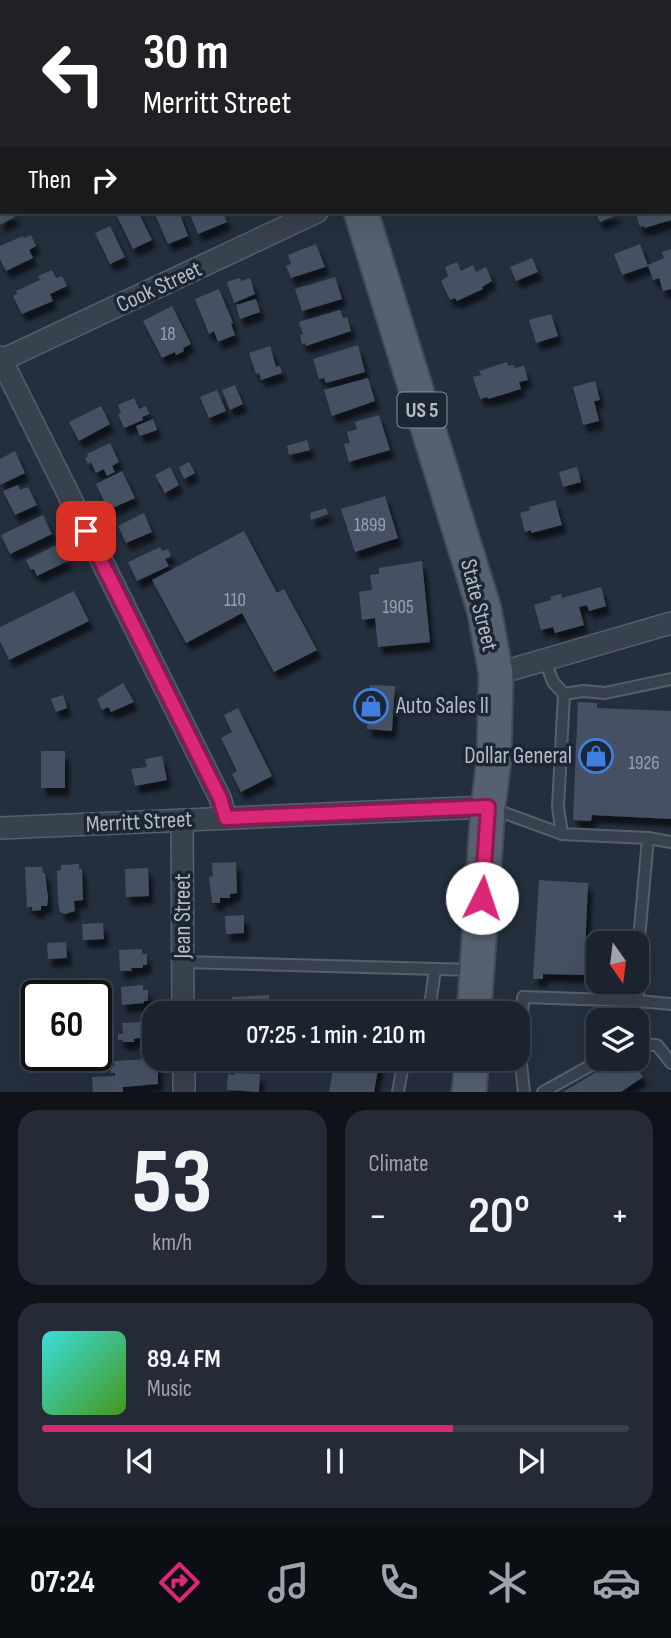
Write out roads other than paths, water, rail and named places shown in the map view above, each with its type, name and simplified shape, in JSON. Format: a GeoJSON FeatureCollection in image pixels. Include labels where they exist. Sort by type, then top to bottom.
{"type":"FeatureCollection","features":[{"type":"Feature","properties":{"kind":"main road","name":"State Street"},"geometry":{"type":"LineString","coordinates":[[362,214],[484,608],[496,674],[494,760],[488,807],[475,1001]]}},
{"type":"Feature","properties":{"kind":"main road"},"geometry":{"type":"LineString","coordinates":[[469,1092],[471,1071]]}},
{"type":"Feature","properties":{"kind":"street","name":"Cook Street"},"geometry":{"type":"LineString","coordinates":[[1,360],[313,214]]}},
{"type":"Feature","properties":{"kind":"street"},"geometry":{"type":"LineString","coordinates":[[1,360],[214,786],[226,818]]}},
{"type":"Feature","properties":{"kind":"street"},"geometry":{"type":"LineString","coordinates":[[496,674],[671,622]]}},
{"type":"Feature","properties":{"kind":"street","name":"Merritt Street"},"geometry":{"type":"LineString","coordinates":[[0,828],[488,807]]}},
{"type":"Feature","properties":{"kind":"street","name":"Jean Street"},"geometry":{"type":"LineString","coordinates":[[182,820],[183,1001]]}},
{"type":"Feature","properties":{"kind":"street"},"geometry":{"type":"LineString","coordinates":[[184,1071],[184,1090]]}},
{"type":"Feature","properties":{"kind":"lane"},"geometry":{"type":"LineString","coordinates":[[545,661],[553,682],[564,694],[558,807],[562,834]]}},
{"type":"Feature","properties":{"kind":"lane"},"geometry":{"type":"LineString","coordinates":[[564,694],[583,691],[605,693],[671,679]]}},
{"type":"Feature","properties":{"kind":"lane"},"geometry":{"type":"LineString","coordinates":[[488,807],[562,834],[648,838],[671,842]]}},
{"type":"Feature","properties":{"kind":"lane"},"geometry":{"type":"LineString","coordinates":[[638,1001],[639,939],[648,838]]}},
{"type":"Feature","properties":{"kind":"lane"},"geometry":{"type":"LineString","coordinates":[[183,962],[478,970]]}},
{"type":"Feature","properties":{"kind":"lane"},"geometry":{"type":"LineString","coordinates":[[431,1001],[435,969]]}},
{"type":"Feature","properties":{"kind":"lane"},"geometry":{"type":"LineString","coordinates":[[523,1001],[523,998],[671,1004]]}},
{"type":"Feature","properties":{"kind":"lane"},"geometry":{"type":"LineString","coordinates":[[649,1045],[657,1045],[671,1063]]}},
{"type":"Feature","properties":{"kind":"lane"},"geometry":{"type":"LineString","coordinates":[[543,1092],[586,1068]]}},
{"type":"Feature","properties":{"kind":"lane"},"geometry":{"type":"LineString","coordinates":[[398,1092],[402,1071]]}},
{"type":"Feature","properties":{"kind":"lane"},"geometry":{"type":"LineString","coordinates":[[522,1071],[524,1092]]}},
{"type":"Feature","properties":{"kind":"place","name":"Auto Sales II"},"geometry":{"type":"Point","coordinates":[371,706]}},
{"type":"Feature","properties":{"kind":"place","name":"Dollar General"},"geometry":{"type":"Point","coordinates":[596,756]}}]}
